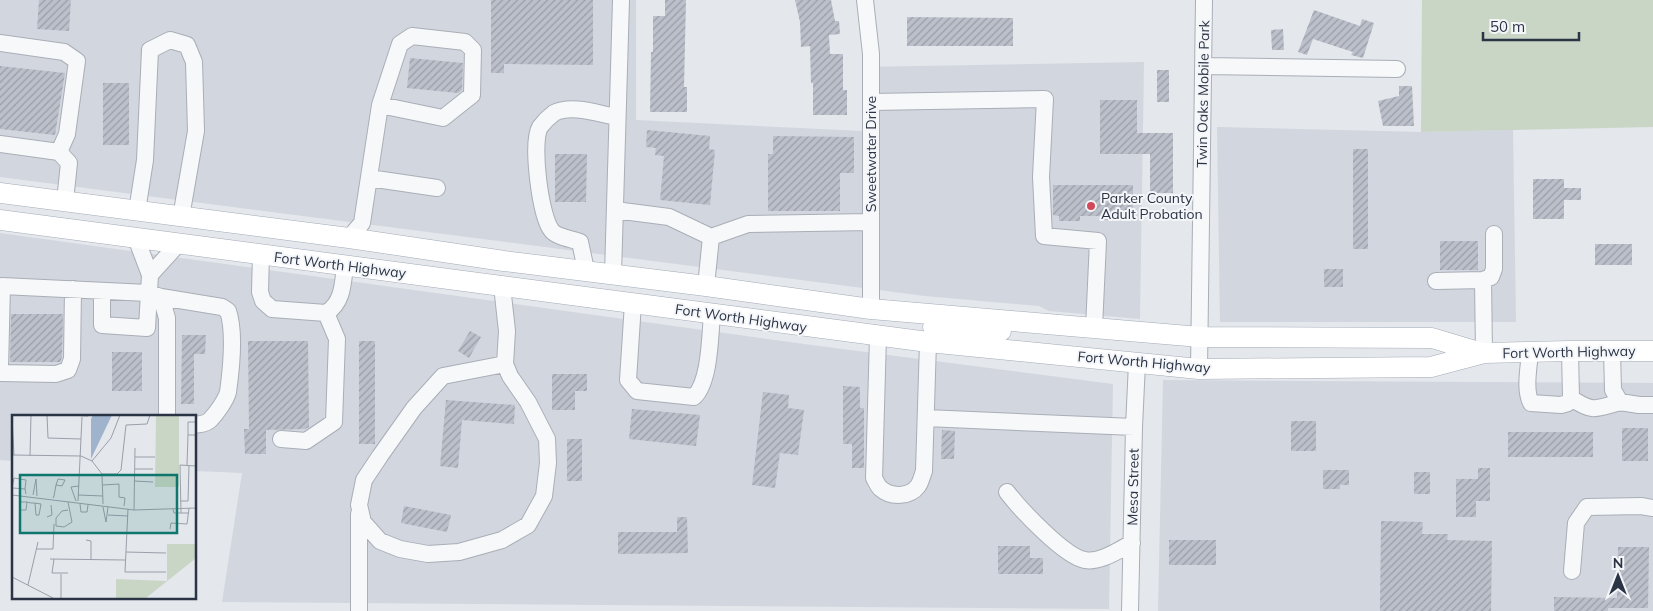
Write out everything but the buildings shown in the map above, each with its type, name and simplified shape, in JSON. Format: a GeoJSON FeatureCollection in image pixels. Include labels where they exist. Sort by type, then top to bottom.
{"type":"FeatureCollection","features":[{"type":"Feature","properties":{"kind":"main road","name":"Fort Worth Highway"},"geometry":{"type":"LineString","coordinates":[[0,193],[871,309],[1200,337],[1432,338],[1484,353]]}},
{"type":"Feature","properties":{"kind":"main road"},"geometry":{"type":"LineString","coordinates":[[86,231],[88,204]]}},
{"type":"Feature","properties":{"kind":"main road","name":"Fort Worth Highway"},"geometry":{"type":"LineString","coordinates":[[0,220],[928,342],[1199,369],[1431,367],[1484,353],[1653,351]]}},
{"type":"Feature","properties":{"kind":"main road"},"geometry":{"type":"LineString","coordinates":[[345,265],[349,238]]}},
{"type":"Feature","properties":{"kind":"main road"},"geometry":{"type":"LineString","coordinates":[[502,286],[504,261]]}},
{"type":"Feature","properties":{"kind":"main road"},"geometry":{"type":"LineString","coordinates":[[741,318],[755,310],[854,321],[861,320],[871,309]]}},
{"type":"Feature","properties":{"kind":"main road"},"geometry":{"type":"LineString","coordinates":[[884,336],[912,325],[970,332],[1020,331],[1033,323]]}},
{"type":"Feature","properties":{"kind":"street"},"geometry":{"type":"LineString","coordinates":[[613,274],[621,0]]}},
{"type":"Feature","properties":{"kind":"street","name":"Sweetwater Drive"},"geometry":{"type":"LineString","coordinates":[[865,0],[871,54],[871,309]]}},
{"type":"Feature","properties":{"kind":"street","name":"Twin Oaks Mobile Park"},"geometry":{"type":"LineString","coordinates":[[1199,369],[1204,0]]}},
{"type":"Feature","properties":{"kind":"street"},"geometry":{"type":"LineString","coordinates":[[349,238],[362,223],[380,105],[400,44],[412,36],[465,42],[473,50],[472,95],[443,118],[380,105]]}},
{"type":"Feature","properties":{"kind":"street"},"geometry":{"type":"LineString","coordinates":[[137,211],[145,160],[150,50],[170,40],[187,45],[194,62],[196,131],[181,217]]}},
{"type":"Feature","properties":{"kind":"street"},"geometry":{"type":"LineString","coordinates":[[0,43],[64,52],[77,61],[68,134],[59,152]]}},
{"type":"Feature","properties":{"kind":"street"},"geometry":{"type":"LineString","coordinates":[[1203,66],[1397,70]]}},
{"type":"Feature","properties":{"kind":"street"},"geometry":{"type":"LineString","coordinates":[[871,102],[1045,99],[1041,177],[1044,236],[1098,241],[1094,328]]}},
{"type":"Feature","properties":{"kind":"street"},"geometry":{"type":"LineString","coordinates":[[586,270],[580,242],[553,232],[546,222],[541,204],[536,152],[540,128],[554,114],[572,109],[618,117]]}},
{"type":"Feature","properties":{"kind":"street"},"geometry":{"type":"LineString","coordinates":[[0,144],[59,152],[69,163],[65,201]]}},
{"type":"Feature","properties":{"kind":"street"},"geometry":{"type":"LineString","coordinates":[[369,178],[437,188]]}},
{"type":"Feature","properties":{"kind":"street"},"geometry":{"type":"LineString","coordinates":[[615,210],[669,217],[711,236],[748,224],[871,222]]}},
{"type":"Feature","properties":{"kind":"street"},"geometry":{"type":"LineString","coordinates":[[1436,281],[1483,280],[1491,277],[1494,269],[1494,234]]}},
{"type":"Feature","properties":{"kind":"street"},"geometry":{"type":"LineString","coordinates":[[706,286],[711,236]]}},
{"type":"Feature","properties":{"kind":"street"},"geometry":{"type":"LineString","coordinates":[[102,292],[102,326],[147,328],[154,295],[150,275],[136,238]]}},
{"type":"Feature","properties":{"kind":"street"},"geometry":{"type":"LineString","coordinates":[[150,275],[179,243]]}},
{"type":"Feature","properties":{"kind":"street"},"geometry":{"type":"LineString","coordinates":[[261,254],[260,292],[264,301],[272,309],[326,313],[333,309],[341,293],[345,265]]}},
{"type":"Feature","properties":{"kind":"street"},"geometry":{"type":"LineString","coordinates":[[1483,280],[1484,353]]}},
{"type":"Feature","properties":{"kind":"street"},"geometry":{"type":"LineString","coordinates":[[0,368],[2,286],[154,295],[222,307],[228,311],[230,316],[231,360],[226,397],[210,420],[204,424],[196,425]]}},
{"type":"Feature","properties":{"kind":"street"},"geometry":{"type":"LineString","coordinates":[[359,505],[363,522],[380,542],[400,549],[428,554],[459,552],[502,540],[528,525],[544,496],[548,463],[547,439],[528,402],[504,364],[506,331],[502,286]]}},
{"type":"Feature","properties":{"kind":"street"},"geometry":{"type":"LineString","coordinates":[[0,373],[56,374],[68,370],[72,359],[73,289]]}},
{"type":"Feature","properties":{"kind":"street"},"geometry":{"type":"LineString","coordinates":[[154,295],[164,304],[167,318],[167,415]]}},
{"type":"Feature","properties":{"kind":"street"},"geometry":{"type":"LineString","coordinates":[[633,303],[628,380],[637,391],[686,397],[694,397],[700,392],[705,379],[712,314]]}},
{"type":"Feature","properties":{"kind":"street"},"geometry":{"type":"LineString","coordinates":[[281,439],[306,440],[334,422],[337,339],[326,313]]}},
{"type":"Feature","properties":{"kind":"street"},"geometry":{"type":"LineString","coordinates":[[884,336],[874,478],[879,488],[889,494],[901,496],[912,493],[920,484],[924,471],[928,342]]}},
{"type":"Feature","properties":{"kind":"street"},"geometry":{"type":"LineString","coordinates":[[1530,352],[1528,389],[1531,403],[1561,405],[1568,403],[1571,398],[1570,351]]}},
{"type":"Feature","properties":{"kind":"street"},"geometry":{"type":"LineString","coordinates":[[1612,351],[1613,390],[1620,402]]}},
{"type":"Feature","properties":{"kind":"street","name":"Mesa Street"},"geometry":{"type":"LineString","coordinates":[[1130,611],[1137,363]]}},
{"type":"Feature","properties":{"kind":"street"},"geometry":{"type":"LineString","coordinates":[[359,611],[359,505],[364,480],[414,408],[443,376],[504,364]]}},
{"type":"Feature","properties":{"kind":"street"},"geometry":{"type":"LineString","coordinates":[[1571,398],[1586,408],[1600,408],[1620,402],[1639,406],[1653,405]]}},
{"type":"Feature","properties":{"kind":"street"},"geometry":{"type":"LineString","coordinates":[[926,418],[1134,427]]}},
{"type":"Feature","properties":{"kind":"street"},"geometry":{"type":"LineString","coordinates":[[1007,492],[1024,513],[1051,537],[1071,553],[1086,560],[1108,557],[1132,543]]}},
{"type":"Feature","properties":{"kind":"street"},"geometry":{"type":"LineString","coordinates":[[1572,571],[1576,523],[1587,507],[1641,506],[1653,508]]}},
{"type":"Feature","properties":{"kind":"shaded area"},"geometry":{"type":"Polygon","coordinates":[[[0,0],[636,0],[636,120],[862,131],[862,67],[1144,62],[1140,319],[1049,311],[1039,306],[925,296],[0,177],[0,0]]]}},
{"type":"Feature","properties":{"kind":"shaded area"},"geometry":{"type":"Polygon","coordinates":[[[1217,127],[1421,132],[1513,130],[1516,322],[1220,322],[1217,127]]]}},
{"type":"Feature","properties":{"kind":"shaded area"},"geometry":{"type":"Polygon","coordinates":[[[0,233],[819,346],[1113,384],[1109,609],[222,602],[242,473],[196,471],[196,415],[12,415],[12,461],[0,460],[0,233]]]}},
{"type":"Feature","properties":{"kind":"shaded area"},"geometry":{"type":"Polygon","coordinates":[[[1163,380],[1653,383],[1653,611],[1158,611],[1163,380]]]}},
{"type":"Feature","properties":{"kind":"green space"},"geometry":{"type":"Polygon","coordinates":[[[1422,0],[1653,0],[1653,127],[1421,132],[1422,0]]]}},
{"type":"Feature","properties":{"kind":"place","name":"Parker County Adult Probation"},"geometry":{"type":"Point","coordinates":[1091,206]}}]}
